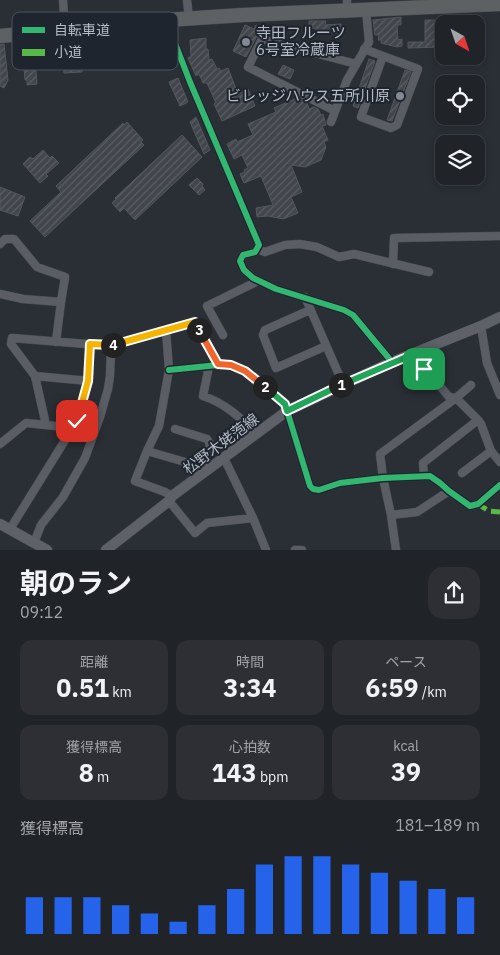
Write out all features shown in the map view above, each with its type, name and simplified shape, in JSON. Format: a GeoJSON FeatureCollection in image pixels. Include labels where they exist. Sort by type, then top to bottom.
{"type":"FeatureCollection","features":[{"type":"Feature","properties":{"kind":"highway"},"geometry":{"type":"LineString","coordinates":[[178,19],[347,6],[366,10],[418,4],[500,4]]}},
{"type":"Feature","properties":{"kind":"main road","name":"松野木姥萢線"},"geometry":{"type":"LineString","coordinates":[[106,550],[206,471],[287,411],[392,362],[500,317]]}},
{"type":"Feature","properties":{"kind":"main road"},"geometry":{"type":"LineString","coordinates":[[0,524],[39,547]]}},
{"type":"Feature","properties":{"kind":"street"},"geometry":{"type":"LineString","coordinates":[[187,0],[189,19]]}},
{"type":"Feature","properties":{"kind":"street"},"geometry":{"type":"LineString","coordinates":[[332,122],[347,80],[369,42],[366,10]]}},
{"type":"Feature","properties":{"kind":"street"},"geometry":{"type":"LineString","coordinates":[[335,111],[248,67],[262,39],[356,64]]}},
{"type":"Feature","properties":{"kind":"street"},"geometry":{"type":"LineString","coordinates":[[364,49],[383,56],[418,69],[397,125],[391,128],[362,117],[383,56]]}},
{"type":"Feature","properties":{"kind":"street"},"geometry":{"type":"LineString","coordinates":[[178,50],[258,245],[255,252],[243,255],[240,261],[244,270],[258,281],[276,289],[344,310],[353,315],[392,362]]}},
{"type":"Feature","properties":{"kind":"street"},"geometry":{"type":"LineString","coordinates":[[393,264],[394,238],[500,236]]}},
{"type":"Feature","properties":{"kind":"street"},"geometry":{"type":"LineString","coordinates":[[0,244],[4,239],[14,239],[37,267],[65,277],[56,342]]}},
{"type":"Feature","properties":{"kind":"street"},"geometry":{"type":"LineString","coordinates":[[257,249],[265,252],[285,245],[300,244],[317,247],[339,257],[354,254],[429,272]]}},
{"type":"Feature","properties":{"kind":"street"},"geometry":{"type":"LineString","coordinates":[[223,335],[207,306],[258,281]]}},
{"type":"Feature","properties":{"kind":"street"},"geometry":{"type":"LineString","coordinates":[[0,294],[23,299],[61,302]]}},
{"type":"Feature","properties":{"kind":"street"},"geometry":{"type":"LineString","coordinates":[[305,297],[343,384]]}},
{"type":"Feature","properties":{"kind":"street"},"geometry":{"type":"LineString","coordinates":[[310,310],[265,330],[263,335],[276,368],[326,346]]}},
{"type":"Feature","properties":{"kind":"street"},"geometry":{"type":"LineString","coordinates":[[46,425],[35,376],[11,344],[12,338],[111,346],[195,322],[218,364]]}},
{"type":"Feature","properties":{"kind":"street"},"geometry":{"type":"LineString","coordinates":[[481,326],[487,363],[500,395]]}},
{"type":"Feature","properties":{"kind":"street"},"geometry":{"type":"LineString","coordinates":[[166,330],[169,370],[159,426],[135,481],[165,492],[194,533],[207,523],[253,518]]}},
{"type":"Feature","properties":{"kind":"street"},"geometry":{"type":"LineString","coordinates":[[10,530],[77,421],[88,381],[90,344]]}},
{"type":"Feature","properties":{"kind":"street"},"geometry":{"type":"LineString","coordinates":[[39,547],[41,525],[63,497],[85,458],[100,417],[108,389],[111,346]]}},
{"type":"Feature","properties":{"kind":"street"},"geometry":{"type":"LineString","coordinates":[[409,356],[431,374],[449,397],[456,398],[478,420],[491,451],[500,462]]}},
{"type":"Feature","properties":{"kind":"street"},"geometry":{"type":"LineString","coordinates":[[169,370],[218,364],[231,365],[245,371],[261,382],[285,404],[310,486],[313,489],[319,490],[340,483],[382,478],[430,476],[470,506],[478,504],[500,485]]}},
{"type":"Feature","properties":{"kind":"street"},"geometry":{"type":"LineString","coordinates":[[209,366],[203,396],[215,400],[242,418],[256,434]]}},
{"type":"Feature","properties":{"kind":"street"},"geometry":{"type":"LineString","coordinates":[[35,376],[88,381]]}},
{"type":"Feature","properties":{"kind":"street"},"geometry":{"type":"LineString","coordinates":[[396,550],[391,515],[382,478],[380,454],[471,385]]}},
{"type":"Feature","properties":{"kind":"street"},"geometry":{"type":"LineString","coordinates":[[424,476],[422,463],[478,420]]}},
{"type":"Feature","properties":{"kind":"street"},"geometry":{"type":"LineString","coordinates":[[0,444],[26,423],[73,428]]}},
{"type":"Feature","properties":{"kind":"street"},"geometry":{"type":"LineString","coordinates":[[175,429],[207,439],[210,444],[204,466],[206,471]]}},
{"type":"Feature","properties":{"kind":"street"},"geometry":{"type":"LineString","coordinates":[[147,451],[185,462],[197,478]]}},
{"type":"Feature","properties":{"kind":"street"},"geometry":{"type":"LineString","coordinates":[[462,472],[491,451]]}},
{"type":"Feature","properties":{"kind":"street"},"geometry":{"type":"LineString","coordinates":[[224,458],[266,550]]}},
{"type":"Feature","properties":{"kind":"street"},"geometry":{"type":"LineString","coordinates":[[391,515],[417,512],[449,491]]}},
{"type":"Feature","properties":{"kind":"street"},"geometry":{"type":"LineString","coordinates":[[295,550],[302,550]]}},
{"type":"Feature","properties":{"kind":"building"},"geometry":{"type":"Polygon","coordinates":[[[401,17],[401,25],[397,25],[398,40],[402,39],[402,46],[397,47],[381,43],[381,40],[378,40],[379,35],[375,35],[373,20],[401,17]]]}},
{"type":"Feature","properties":{"kind":"building"},"geometry":{"type":"Polygon","coordinates":[[[425,20],[435,20],[435,47],[408,48],[408,42],[425,42],[425,20]]]}},
{"type":"Feature","properties":{"kind":"building"},"geometry":{"type":"Polygon","coordinates":[[[309,21],[326,21],[325,25],[341,24],[341,33],[331,33],[326,32],[326,30],[309,28],[309,21]]]}},
{"type":"Feature","properties":{"kind":"building","name":"寺田フルーツ 6号室冷蔵庫"},"geometry":{"type":"Polygon","coordinates":[[[245,25],[254,29],[256,25],[261,28],[246,57],[233,51],[245,25]]]}},
{"type":"Feature","properties":{"kind":"building"},"geometry":{"type":"Polygon","coordinates":[[[206,38],[209,60],[212,59],[217,69],[219,68],[221,71],[228,68],[238,94],[248,89],[255,106],[222,121],[207,83],[203,83],[199,74],[196,76],[188,58],[191,56],[190,40],[206,38]]]}},
{"type":"Feature","properties":{"kind":"building"},"geometry":{"type":"Polygon","coordinates":[[[4,44],[8,80],[4,88],[0,86],[0,45],[4,44]]]}},
{"type":"Feature","properties":{"kind":"building","name":"ビレッジハウス五所川原"},"geometry":{"type":"Polygon","coordinates":[[[369,59],[375,61],[358,108],[353,106],[369,59]]]}},
{"type":"Feature","properties":{"kind":"building"},"geometry":{"type":"Polygon","coordinates":[[[283,65],[294,70],[290,79],[278,74],[283,65]]]}},
{"type":"Feature","properties":{"kind":"building"},"geometry":{"type":"Polygon","coordinates":[[[24,70],[36,70],[37,84],[27,85],[27,80],[25,80],[24,70]]]}},
{"type":"Feature","properties":{"kind":"building"},"geometry":{"type":"Polygon","coordinates":[[[64,70],[82,70],[82,72],[64,73],[64,70]]]}},
{"type":"Feature","properties":{"kind":"building","name":"ビレッジハウス五所川原"},"geometry":{"type":"Polygon","coordinates":[[[405,70],[411,72],[392,121],[387,120],[405,70]]]}},
{"type":"Feature","properties":{"kind":"building"},"geometry":{"type":"Polygon","coordinates":[[[178,78],[188,102],[180,106],[169,82],[178,78]]]}},
{"type":"Feature","properties":{"kind":"building"},"geometry":{"type":"Polygon","coordinates":[[[297,98],[307,103],[309,109],[314,107],[318,109],[321,115],[323,114],[326,125],[322,126],[328,140],[324,142],[326,147],[321,160],[305,167],[291,165],[302,192],[291,197],[298,213],[283,219],[268,216],[257,217],[256,208],[273,205],[261,176],[244,183],[240,174],[248,168],[242,155],[234,159],[227,144],[236,139],[237,142],[253,135],[248,124],[276,112],[274,108],[297,98]]]}},
{"type":"Feature","properties":{"kind":"building"},"geometry":{"type":"Polygon","coordinates":[[[196,117],[210,150],[204,154],[190,122],[196,117]]]}},
{"type":"Feature","properties":{"kind":"building"},"geometry":{"type":"Polygon","coordinates":[[[127,122],[143,140],[141,142],[144,145],[45,237],[30,221],[61,192],[56,186],[123,123],[124,125],[127,122]]]}},
{"type":"Feature","properties":{"kind":"building"},"geometry":{"type":"Polygon","coordinates":[[[182,135],[202,157],[135,220],[124,208],[120,212],[112,203],[115,198],[182,135]]]}},
{"type":"Feature","properties":{"kind":"building"},"geometry":{"type":"Polygon","coordinates":[[[43,150],[50,158],[52,156],[59,163],[46,174],[48,176],[40,183],[23,164],[30,157],[33,159],[43,150]]]}},
{"type":"Feature","properties":{"kind":"building"},"geometry":{"type":"Polygon","coordinates":[[[197,178],[203,184],[202,186],[205,190],[199,195],[189,185],[197,178]]]}},
{"type":"Feature","properties":{"kind":"building"},"geometry":{"type":"Polygon","coordinates":[[[0,187],[25,197],[18,216],[0,210],[0,187]]]}},
{"type":"Feature","properties":{"kind":"marked path"},"geometry":{"type":"LineString","coordinates":[[478,504],[489,511],[500,512]]}},
{"type":"Feature","properties":{"kind":"cycle path"},"geometry":{"type":"LineString","coordinates":[[178,51],[259,245],[255,252],[243,255],[240,261],[244,270],[253,278],[276,289],[344,310],[353,315],[392,362]]}},
{"type":"Feature","properties":{"kind":"cycle path"},"geometry":{"type":"LineString","coordinates":[[169,370],[231,365],[245,371],[261,382],[285,404],[310,486],[313,489],[319,490],[340,483],[383,478],[430,476],[470,506],[478,504],[500,485]]}},
{"type":"Feature","properties":{"kind":"place","name":"寺田フルーツ 6号室冷蔵庫"},"geometry":{"type":"Point","coordinates":[246,42]}},
{"type":"Feature","properties":{"kind":"place","name":"ビレッジハウス五所川原"},"geometry":{"type":"Point","coordinates":[400,96]}},
{"type":"Feature","properties":{"kind":"route"},"geometry":{"type":"LineString","coordinates":[[77,421],[88,381],[90,344],[111,346],[195,322],[218,364],[231,365],[245,371],[261,382],[285,404],[287,411],[343,384],[409,356],[424,369]]}}]}
